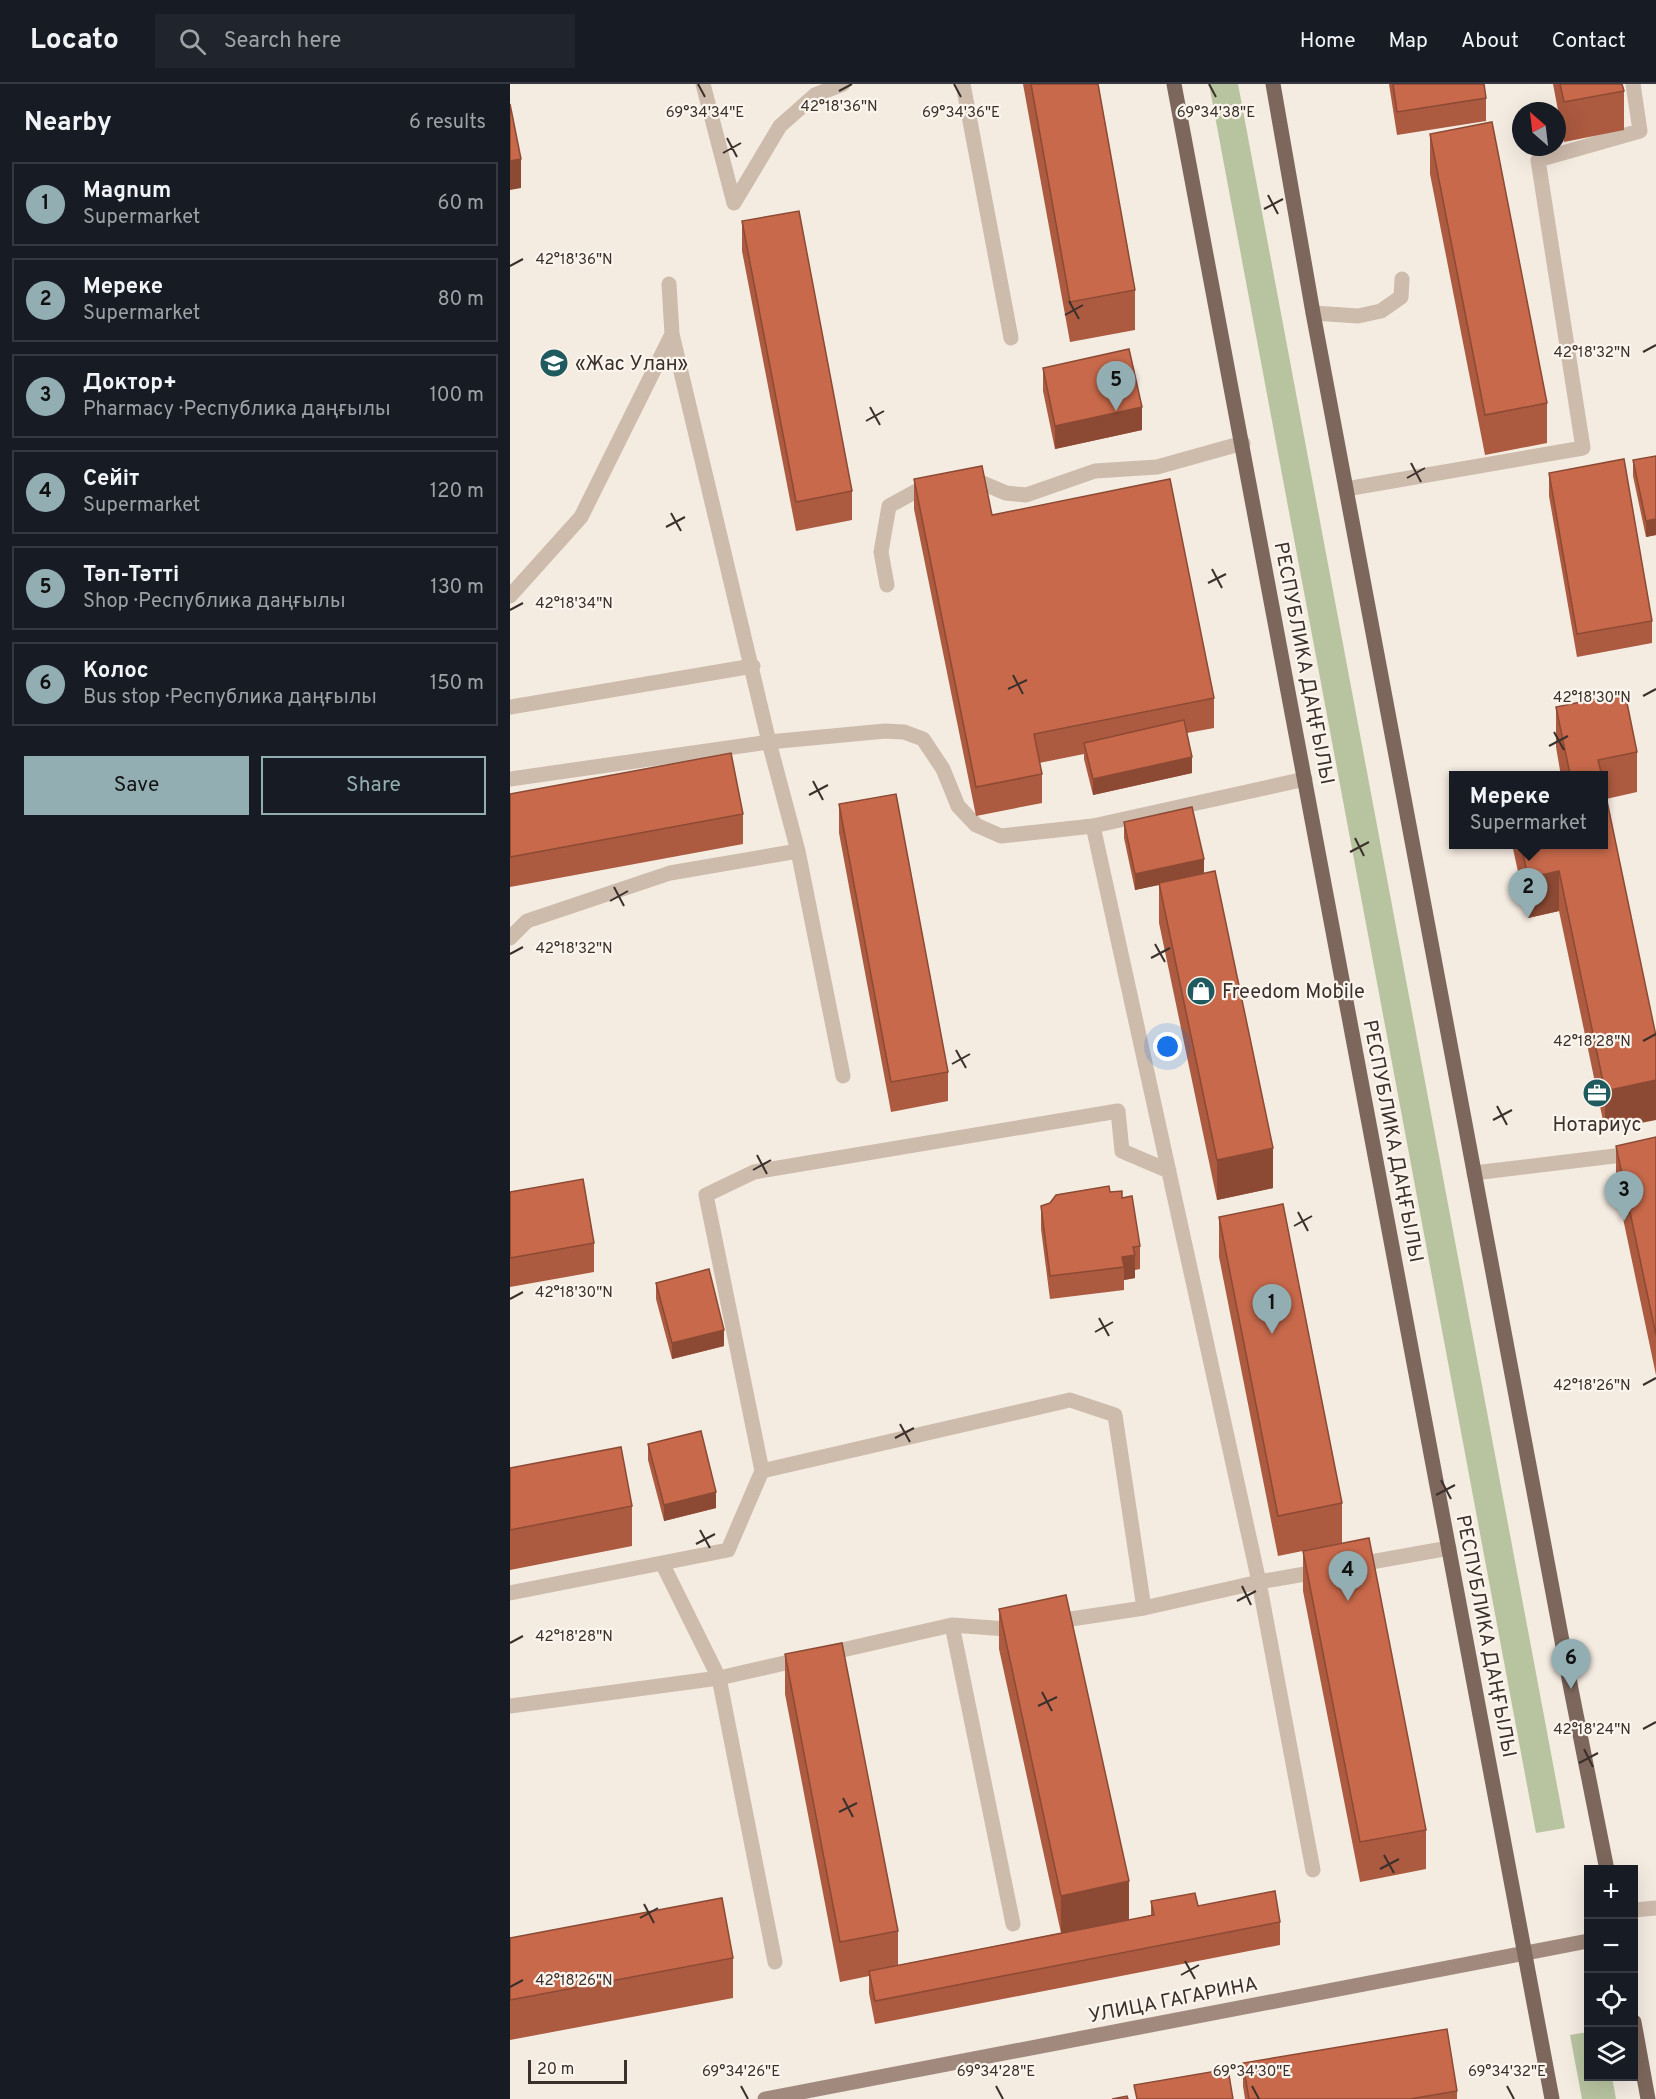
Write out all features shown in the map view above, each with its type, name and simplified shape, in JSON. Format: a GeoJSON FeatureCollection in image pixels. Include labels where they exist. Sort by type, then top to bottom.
{"type":"FeatureCollection","features":[{"type":"Feature","properties":{"kind":"main road","name":"РЕСПУБЛИКА ДАҢҒЫЛЫ"},"geometry":{"type":"LineString","coordinates":[[1174,84],[1552,2099]]}},
{"type":"Feature","properties":{"kind":"main road"},"geometry":{"type":"LineString","coordinates":[[1273,84],[1313,313],[1606,1865]]}},
{"type":"Feature","properties":{"kind":"main road","name":"УЛИЦА ГАГАРИНА"},"geometry":{"type":"LineString","coordinates":[[765,2099],[1584,1942]]}},
{"type":"Feature","properties":{"kind":"main road"},"geometry":{"type":"LineString","coordinates":[[1635,2027],[1648,2099]]}},
{"type":"Feature","properties":{"kind":"street"},"geometry":{"type":"LineString","coordinates":[[703,84],[734,203],[780,126],[815,95],[843,84]]}},
{"type":"Feature","properties":{"kind":"street"},"geometry":{"type":"LineString","coordinates":[[963,84],[1011,338]]}},
{"type":"Feature","properties":{"kind":"street"},"geometry":{"type":"LineString","coordinates":[[1346,489],[1583,448],[1538,160],[1640,131],[1633,84]]}},
{"type":"Feature","properties":{"kind":"street"},"geometry":{"type":"LineString","coordinates":[[1313,313],[1358,316],[1381,311],[1401,297],[1402,279]]}},
{"type":"Feature","properties":{"kind":"street"},"geometry":{"type":"LineString","coordinates":[[669,284],[672,334],[753,666],[769,742],[798,851],[843,1076]]}},
{"type":"Feature","properties":{"kind":"street"},"geometry":{"type":"LineString","coordinates":[[510,596],[581,517],[672,334]]}},
{"type":"Feature","properties":{"kind":"street"},"geometry":{"type":"LineString","coordinates":[[887,585],[881,552],[889,506],[947,477],[970,477],[1006,493],[1026,495],[1095,471],[1157,466],[1243,443]]}},
{"type":"Feature","properties":{"kind":"street"},"geometry":{"type":"LineString","coordinates":[[510,707],[753,666]]}},
{"type":"Feature","properties":{"kind":"street"},"geometry":{"type":"LineString","coordinates":[[510,779],[769,742],[885,731],[904,732],[923,739],[943,770],[958,806],[976,825],[1001,836],[1093,826],[1305,779]]}},
{"type":"Feature","properties":{"kind":"street"},"geometry":{"type":"LineString","coordinates":[[1093,826],[1259,1582],[1313,1870]]}},
{"type":"Feature","properties":{"kind":"street"},"geometry":{"type":"LineString","coordinates":[[510,938],[527,921],[670,873],[798,851]]}},
{"type":"Feature","properties":{"kind":"street"},"geometry":{"type":"LineString","coordinates":[[510,1593],[728,1550],[762,1471],[706,1195],[754,1172],[1118,1111],[1122,1151],[1169,1171]]}},
{"type":"Feature","properties":{"kind":"street"},"geometry":{"type":"LineString","coordinates":[[1474,1173],[1656,1151]]}},
{"type":"Feature","properties":{"kind":"street"},"geometry":{"type":"LineString","coordinates":[[762,1471],[1070,1400],[1115,1416],[1144,1608]]}},
{"type":"Feature","properties":{"kind":"street"},"geometry":{"type":"LineString","coordinates":[[510,1706],[719,1678],[952,1625],[1006,1629],[1144,1608],[1259,1582],[1449,1548]]}},
{"type":"Feature","properties":{"kind":"street"},"geometry":{"type":"LineString","coordinates":[[662,1563],[719,1678],[775,1962]]}},
{"type":"Feature","properties":{"kind":"street"},"geometry":{"type":"LineString","coordinates":[[952,1625],[1013,1924]]}},
{"type":"Feature","properties":{"kind":"street"},"geometry":{"type":"LineString","coordinates":[[1638,1910],[1656,1908]]}},
{"type":"Feature","properties":{"kind":"green space"},"geometry":{"type":"Polygon","coordinates":[[[1209,84],[1238,84],[1565,1828],[1536,1833],[1209,84]]]}},
{"type":"Feature","properties":{"kind":"green space"},"geometry":{"type":"Polygon","coordinates":[[[1584,2033],[1584,2081],[1613,2081],[1616,2099],[1582,2099],[1570,2035],[1584,2033]]]}},
{"type":"Feature","properties":{"kind":"building"},"geometry":{"type":"Polygon","coordinates":[[[1031,84],[1098,84],[1135,290],[1070,302],[1031,84]]]}},
{"type":"Feature","properties":{"kind":"building"},"geometry":{"type":"Polygon","coordinates":[[[1393,84],[1484,84],[1486,98],[1397,112],[1393,84]]]}},
{"type":"Feature","properties":{"kind":"building"},"geometry":{"type":"Polygon","coordinates":[[[1560,84],[1622,84],[1624,91],[1564,102],[1560,84]]]}},
{"type":"Feature","properties":{"kind":"building"},"geometry":{"type":"Polygon","coordinates":[[[510,104],[521,159],[510,161],[510,104]]]}},
{"type":"Feature","properties":{"kind":"building"},"geometry":{"type":"Polygon","coordinates":[[[1492,122],[1547,403],[1485,415],[1430,134],[1492,122]]]}},
{"type":"Feature","properties":{"kind":"building"},"geometry":{"type":"Polygon","coordinates":[[[799,211],[852,491],[796,502],[742,221],[799,211]]]}},
{"type":"Feature","properties":{"kind":"building"},"geometry":{"type":"Polygon","coordinates":[[[1129,349],[1142,407],[1055,426],[1043,368],[1129,349]]]}},
{"type":"Feature","properties":{"kind":"building"},"geometry":{"type":"Polygon","coordinates":[[[1656,456],[1656,519],[1646,521],[1633,460],[1656,456]]]}},
{"type":"Feature","properties":{"kind":"building"},"geometry":{"type":"Polygon","coordinates":[[[1624,459],[1652,621],[1577,634],[1549,473],[1624,459]]]}},
{"type":"Feature","properties":{"kind":"building"},"geometry":{"type":"Polygon","coordinates":[[[982,466],[992,515],[1170,479],[1214,698],[1034,734],[1042,774],[976,787],[914,479],[982,466]]]}},
{"type":"Feature","properties":{"kind":"building"},"geometry":{"type":"Polygon","coordinates":[[[1625,693],[1637,752],[1598,760],[1601,771],[1569,771],[1556,707],[1625,693]]]}},
{"type":"Feature","properties":{"kind":"building"},"geometry":{"type":"Polygon","coordinates":[[[1184,720],[1192,757],[1093,779],[1084,743],[1184,720]]]}},
{"type":"Feature","properties":{"kind":"building"},"geometry":{"type":"Polygon","coordinates":[[[731,753],[743,814],[510,857],[510,794],[731,753]]]}},
{"type":"Feature","properties":{"kind":"building"},"geometry":{"type":"Polygon","coordinates":[[[896,794],[948,1072],[891,1082],[839,804],[896,794]]]}},
{"type":"Feature","properties":{"kind":"building"},"geometry":{"type":"Polygon","coordinates":[[[1608,806],[1656,1036],[1656,1080],[1605,1091],[1559,871],[1528,878],[1522,849],[1608,849],[1608,806]]]}},
{"type":"Feature","properties":{"kind":"building"},"geometry":{"type":"Polygon","coordinates":[[[1192,807],[1204,859],[1135,874],[1124,822],[1192,807]]]}},
{"type":"Feature","properties":{"kind":"building"},"geometry":{"type":"Polygon","coordinates":[[[1215,871],[1273,1148],[1217,1160],[1159,883],[1215,871]]]}},
{"type":"Feature","properties":{"kind":"building"},"geometry":{"type":"Polygon","coordinates":[[[1656,1137],[1656,1335],[1616,1146],[1656,1137]]]}},
{"type":"Feature","properties":{"kind":"building"},"geometry":{"type":"Polygon","coordinates":[[[583,1179],[594,1243],[510,1258],[510,1192],[583,1179]]]}},
{"type":"Feature","properties":{"kind":"building"},"geometry":{"type":"Polygon","coordinates":[[[1109,1186],[1110,1192],[1122,1191],[1122,1198],[1132,1196],[1140,1246],[1133,1247],[1135,1255],[1122,1257],[1124,1267],[1050,1276],[1041,1206],[1050,1203],[1056,1195],[1109,1186]]]}},
{"type":"Feature","properties":{"kind":"building"},"geometry":{"type":"Polygon","coordinates":[[[1283,1204],[1342,1503],[1278,1516],[1219,1217],[1283,1204]]]}},
{"type":"Feature","properties":{"kind":"building"},"geometry":{"type":"Polygon","coordinates":[[[709,1269],[724,1330],[672,1343],[656,1283],[709,1269]]]}},
{"type":"Feature","properties":{"kind":"building"},"geometry":{"type":"Polygon","coordinates":[[[701,1431],[716,1492],[664,1505],[648,1444],[701,1431]]]}},
{"type":"Feature","properties":{"kind":"building"},"geometry":{"type":"Polygon","coordinates":[[[621,1447],[632,1506],[510,1530],[510,1468],[621,1447]]]}},
{"type":"Feature","properties":{"kind":"building"},"geometry":{"type":"Polygon","coordinates":[[[1369,1538],[1426,1830],[1360,1842],[1303,1551],[1369,1538]]]}},
{"type":"Feature","properties":{"kind":"building"},"geometry":{"type":"Polygon","coordinates":[[[1066,1595],[1129,1881],[1061,1896],[999,1609],[1066,1595]]]}},
{"type":"Feature","properties":{"kind":"building"},"geometry":{"type":"Polygon","coordinates":[[[842,1643],[898,1931],[840,1942],[785,1654],[842,1643]]]}},
{"type":"Feature","properties":{"kind":"building"},"geometry":{"type":"Polygon","coordinates":[[[1275,1891],[1280,1922],[875,2001],[869,1971],[1154,1915],[1151,1901],[1195,1893],[1198,1906],[1275,1891]]]}},
{"type":"Feature","properties":{"kind":"building"},"geometry":{"type":"Polygon","coordinates":[[[722,1898],[733,1958],[510,2000],[510,1938],[722,1898]]]}},
{"type":"Feature","properties":{"kind":"building"},"geometry":{"type":"Polygon","coordinates":[[[1447,2029],[1457,2091],[1410,2099],[1249,2099],[1243,2063],[1447,2029]]]}},
{"type":"Feature","properties":{"kind":"building"},"geometry":{"type":"Polygon","coordinates":[[[1228,2069],[1233,2099],[1137,2099],[1134,2085],[1228,2069]]]}},
{"type":"Feature","properties":{"kind":"building"},"geometry":{"type":"Polygon","coordinates":[[[1127,2096],[1128,2099],[1112,2099],[1127,2096]]]}},
{"type":"Feature","properties":{"kind":"place","name":"«Жас Улан»"},"geometry":{"type":"Point","coordinates":[554,363]}},
{"type":"Feature","properties":{"kind":"place","name":"Тәп-Тәтті"},"geometry":{"type":"Point","coordinates":[1116,411]}},
{"type":"Feature","properties":{"kind":"place","name":"Мереке"},"geometry":{"type":"Point","coordinates":[1528,918]}},
{"type":"Feature","properties":{"kind":"place","name":"Freedom Mobile"},"geometry":{"type":"Point","coordinates":[1201,991]}},
{"type":"Feature","properties":{"kind":"place","name":"Нотариус"},"geometry":{"type":"Point","coordinates":[1597,1093]}},
{"type":"Feature","properties":{"kind":"place","name":"Доктор+"},"geometry":{"type":"Point","coordinates":[1624,1221]}},
{"type":"Feature","properties":{"kind":"place","name":"Magnum"},"geometry":{"type":"Point","coordinates":[1272,1334]}},
{"type":"Feature","properties":{"kind":"place","name":"Сейіт"},"geometry":{"type":"Point","coordinates":[1348,1601]}},
{"type":"Feature","properties":{"kind":"place","name":"Колос"},"geometry":{"type":"Point","coordinates":[1571,1689]}}]}
